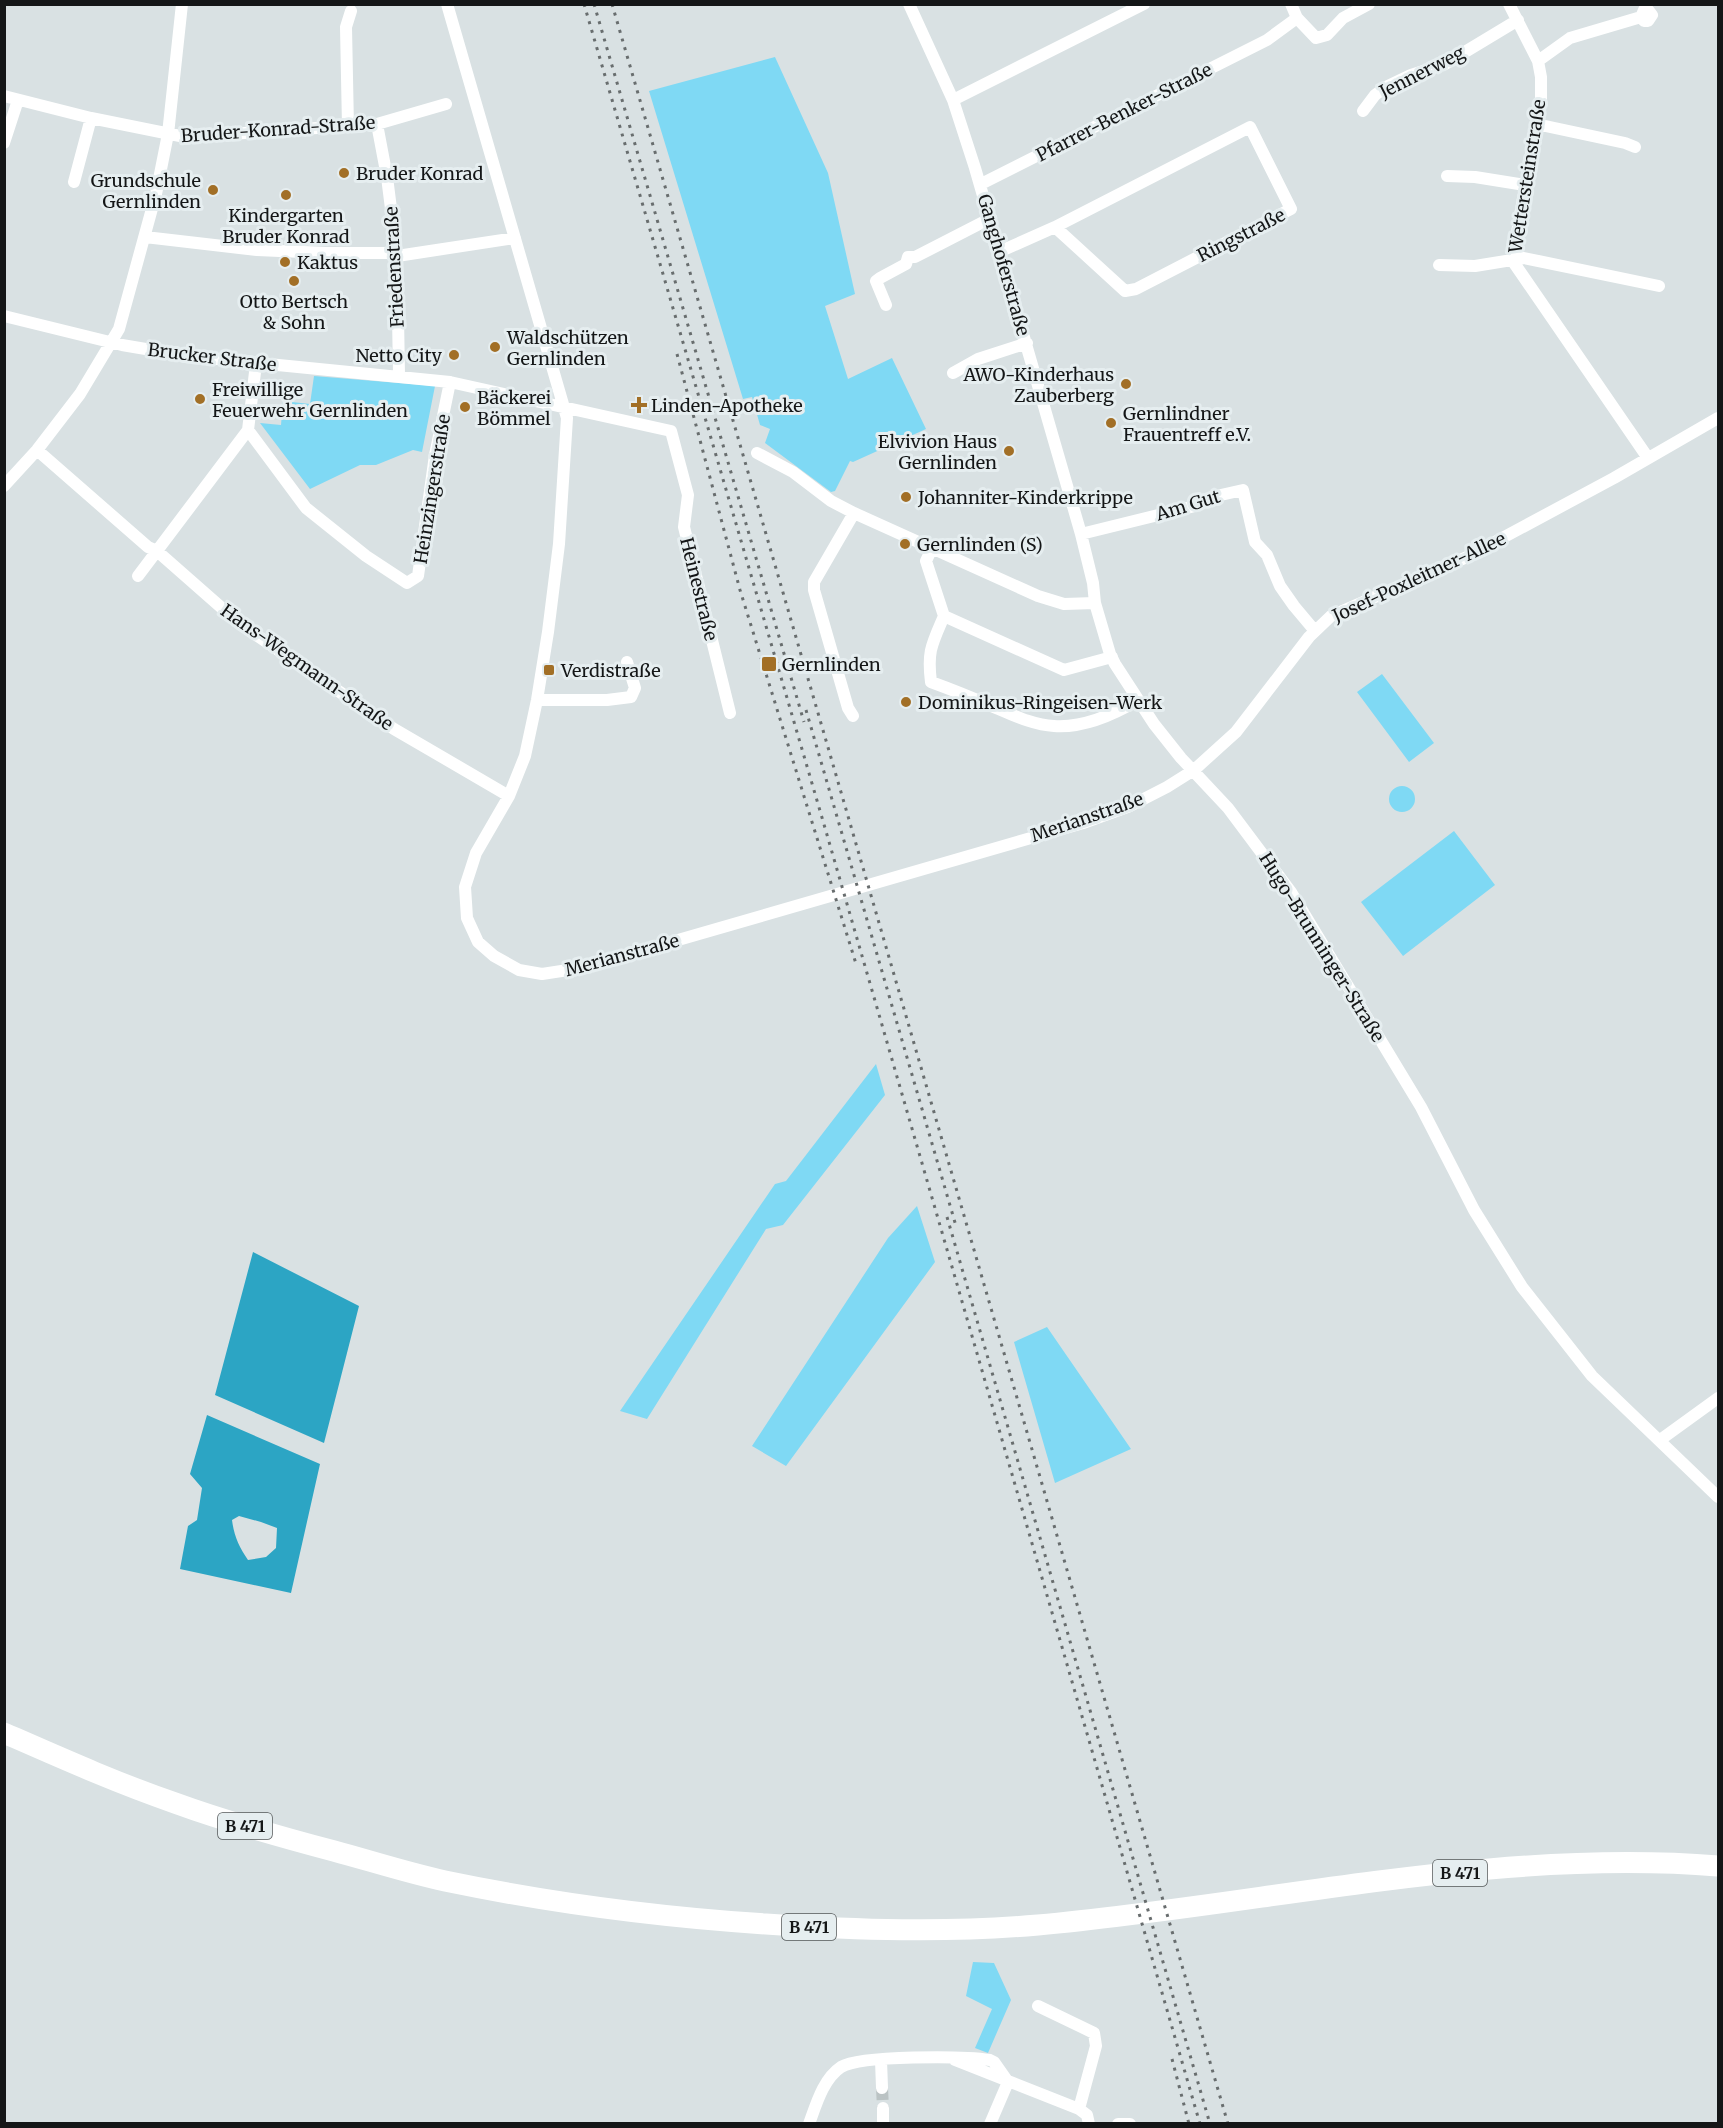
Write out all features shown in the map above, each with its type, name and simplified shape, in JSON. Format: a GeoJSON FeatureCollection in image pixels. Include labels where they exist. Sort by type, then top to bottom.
{"type":"FeatureCollection","features":[{"type":"Feature","properties":{"kind":"highway","name":"B 471"},"geometry":{"type":"LineString","coordinates":[[4,1733],[171,1802],[236,1824],[440,1880],[570,1904],[691,1919],[823,1928],[982,1929],[1125,1916],[1471,1871],[1533,1866],[1636,1863],[1719,1866]]}},
{"type":"Feature","properties":{"kind":"street"},"geometry":{"type":"LineString","coordinates":[[4,486],[37,450],[80,394],[119,329],[156,194],[168,134],[182,4]]}},
{"type":"Feature","properties":{"kind":"street","name":"Merianstraße"},"geometry":{"type":"LineString","coordinates":[[447,4],[567,418],[559,543],[549,625],[525,756],[509,796],[476,853],[465,887],[467,918],[478,942],[494,956],[519,970],[542,974],[581,968],[1083,823],[1130,806],[1194,770]]}},
{"type":"Feature","properties":{"kind":"street","name":"Ganghoferstraße"},"geometry":{"type":"LineString","coordinates":[[909,4],[953,100],[981,184],[1081,534],[1093,583],[1095,603]]}},
{"type":"Feature","properties":{"kind":"street"},"geometry":{"type":"LineString","coordinates":[[953,100],[1144,4]]}},
{"type":"Feature","properties":{"kind":"street"},"geometry":{"type":"LineString","coordinates":[[1291,4],[1298,18],[1316,38],[1327,35],[1343,18],[1369,4]]}},
{"type":"Feature","properties":{"kind":"street","name":"Wettersteinstraße"},"geometry":{"type":"LineString","coordinates":[[1509,4],[1538,61],[1541,77],[1541,99],[1512,260],[1648,458]]}},
{"type":"Feature","properties":{"kind":"street"},"geometry":{"type":"LineString","coordinates":[[348,127],[346,27],[351,11]]}},
{"type":"Feature","properties":{"kind":"street"},"geometry":{"type":"LineString","coordinates":[[1538,61],[1570,38],[1641,17]]}},
{"type":"Feature","properties":{"kind":"street","name":"Pfarrer-Benker-Straße"},"geometry":{"type":"LineString","coordinates":[[981,184],[1268,40],[1298,18]]}},
{"type":"Feature","properties":{"kind":"street","name":"Jennerweg"},"geometry":{"type":"LineString","coordinates":[[1363,111],[1375,95],[1386,87],[1411,75],[1445,64],[1518,20]]}},
{"type":"Feature","properties":{"kind":"street","name":"Bruder-Konrad-Straße"},"geometry":{"type":"LineString","coordinates":[[4,96],[91,118],[185,137],[377,124],[446,104]]}},
{"type":"Feature","properties":{"kind":"street"},"geometry":{"type":"LineString","coordinates":[[4,143],[18,100]]}},
{"type":"Feature","properties":{"kind":"street"},"geometry":{"type":"LineString","coordinates":[[74,182],[91,118]]}},
{"type":"Feature","properties":{"kind":"street","name":"Friedenstraße"},"geometry":{"type":"LineString","coordinates":[[377,124],[387,177],[396,256],[399,375]]}},
{"type":"Feature","properties":{"kind":"street"},"geometry":{"type":"LineString","coordinates":[[1536,124],[1635,147]]}},
{"type":"Feature","properties":{"kind":"street","name":"Ringstraße"},"geometry":{"type":"LineString","coordinates":[[1001,251],[1055,227],[1250,127],[1291,209],[1136,289],[1125,291],[1055,227]]}},
{"type":"Feature","properties":{"kind":"street"},"geometry":{"type":"LineString","coordinates":[[1447,176],[1475,177],[1525,185]]}},
{"type":"Feature","properties":{"kind":"street"},"geometry":{"type":"LineString","coordinates":[[886,305],[876,281],[906,264],[908,257],[915,257],[991,218]]}},
{"type":"Feature","properties":{"kind":"street"},"geometry":{"type":"LineString","coordinates":[[145,237],[257,250],[388,253],[396,256],[515,238]]}},
{"type":"Feature","properties":{"kind":"street"},"geometry":{"type":"LineString","coordinates":[[1439,266],[1475,266],[1524,258],[1659,286]]}},
{"type":"Feature","properties":{"kind":"street","name":"Brucker Straße"},"geometry":{"type":"LineString","coordinates":[[4,316],[122,345],[187,356],[256,364],[399,375],[450,382],[564,406]]}},
{"type":"Feature","properties":{"kind":"street"},"geometry":{"type":"LineString","coordinates":[[954,373],[978,359],[1027,343]]}},
{"type":"Feature","properties":{"kind":"street"},"geometry":{"type":"LineString","coordinates":[[138,576],[248,430],[256,364]]}},
{"type":"Feature","properties":{"kind":"street","name":"Heinzingerstraße"},"geometry":{"type":"LineString","coordinates":[[248,430],[306,508],[366,556],[407,583],[418,576],[435,455],[450,382]]}},
{"type":"Feature","properties":{"kind":"street","name":"Heinestraße"},"geometry":{"type":"LineString","coordinates":[[564,406],[671,431],[688,495],[684,527],[730,713]]}},
{"type":"Feature","properties":{"kind":"street","name":"Josef-Poxleitner-Allee"},"geometry":{"type":"LineString","coordinates":[[1194,770],[1236,732],[1315,630],[1330,616],[1467,557],[1614,478],[1719,418]]}},
{"type":"Feature","properties":{"kind":"street","name":"Hans-Wegmann-Straße"},"geometry":{"type":"LineString","coordinates":[[37,450],[240,624],[394,729],[509,796]]}},
{"type":"Feature","properties":{"kind":"street"},"geometry":{"type":"LineString","coordinates":[[758,453],[793,472],[831,501],[854,513],[1050,601],[1064,604],[1095,603]]}},
{"type":"Feature","properties":{"kind":"street","name":"Am Gut"},"geometry":{"type":"LineString","coordinates":[[1081,534],[1195,506],[1212,497],[1243,490],[1255,542],[1267,555],[1280,586],[1315,630]]}},
{"type":"Feature","properties":{"kind":"street"},"geometry":{"type":"LineString","coordinates":[[853,716],[848,708],[814,590],[814,582],[854,513]]}},
{"type":"Feature","properties":{"kind":"street"},"geometry":{"type":"LineString","coordinates":[[932,548],[926,561],[944,616],[930,648],[928,660],[931,682],[1030,722],[1053,726],[1091,722],[1117,712],[1138,700]]}},
{"type":"Feature","properties":{"kind":"street","name":"Hugo-Brunninger-Straße"},"geometry":{"type":"LineString","coordinates":[[1095,603],[1112,657],[1138,700],[1181,758],[1228,808],[1291,892],[1421,1107],[1474,1210],[1522,1287],[1592,1376],[1719,1497]]}},
{"type":"Feature","properties":{"kind":"street"},"geometry":{"type":"LineString","coordinates":[[944,616],[1064,670],[1112,657]]}},
{"type":"Feature","properties":{"kind":"street"},"geometry":{"type":"LineString","coordinates":[[537,700],[607,700],[631,697],[635,688],[627,662]]}},
{"type":"Feature","properties":{"kind":"street"},"geometry":{"type":"LineString","coordinates":[[1660,1440],[1719,1398]]}},
{"type":"Feature","properties":{"kind":"street"},"geometry":{"type":"LineString","coordinates":[[1038,2006],[1094,2033],[1096,2046],[1079,2109]]}},
{"type":"Feature","properties":{"kind":"street"},"geometry":{"type":"LineString","coordinates":[[809,2124],[824,2087],[841,2068],[867,2059],[951,2058],[1079,2109],[1087,2115],[1089,2124]]}},
{"type":"Feature","properties":{"kind":"street"},"geometry":{"type":"LineString","coordinates":[[881,2060],[882,2088]]}},
{"type":"Feature","properties":{"kind":"street"},"geometry":{"type":"LineString","coordinates":[[990,2124],[1008,2082]]}},
{"type":"Feature","properties":{"kind":"street"},"geometry":{"type":"LineString","coordinates":[[883,2108],[883,2124]]}},
{"type":"Feature","properties":{"kind":"street"},"geometry":{"type":"LineString","coordinates":[[1118,2124],[1130,2124]]}},
{"type":"Feature","properties":{"kind":"shaded area"},"geometry":{"type":"Polygon","coordinates":[[[775,57],[828,173],[855,294],[825,306],[848,379],[892,358],[926,429],[853,462],[850,461],[835,491],[831,492],[765,443],[770,429],[760,425],[752,397],[743,399],[649,91],[775,57]]]}},
{"type":"Feature","properties":{"kind":"shaded area"},"geometry":{"type":"Polygon","coordinates":[[[314,376],[435,386],[422,452],[413,450],[376,465],[360,465],[310,489],[260,423],[281,425],[283,401],[310,404],[314,376]]]}},
{"type":"Feature","properties":{"kind":"shaded area"},"geometry":{"type":"Polygon","coordinates":[[[1382,674],[1434,743],[1409,762],[1357,692],[1382,674]]]}},
{"type":"Feature","properties":{"kind":"shaded area"},"geometry":{"type":"Polygon","coordinates":[[[1402,786],[1411,790],[1415,799],[1411,808],[1402,812],[1393,808],[1389,799],[1393,790],[1402,786]]]}},
{"type":"Feature","properties":{"kind":"shaded area"},"geometry":{"type":"Polygon","coordinates":[[[1454,831],[1495,885],[1403,956],[1361,902],[1454,831]]]}},
{"type":"Feature","properties":{"kind":"shaded area"},"geometry":{"type":"Polygon","coordinates":[[[876,1064],[885,1095],[783,1225],[766,1229],[647,1419],[620,1411],[775,1184],[786,1181],[876,1064]]]}},
{"type":"Feature","properties":{"kind":"shaded area"},"geometry":{"type":"Polygon","coordinates":[[[917,1206],[935,1262],[786,1466],[752,1446],[888,1238],[917,1206]]]}},
{"type":"Feature","properties":{"kind":"shaded area"},"geometry":{"type":"Polygon","coordinates":[[[253,1252],[359,1306],[324,1443],[215,1395],[253,1252]]]}},
{"type":"Feature","properties":{"kind":"shaded area"},"geometry":{"type":"Polygon","coordinates":[[[1047,1327],[1131,1449],[1055,1483],[1014,1342],[1047,1327]]]}},
{"type":"Feature","properties":{"kind":"shaded area"},"geometry":{"type":"Polygon","coordinates":[[[207,1415],[320,1464],[291,1593],[180,1569],[188,1526],[197,1520],[202,1488],[190,1474],[207,1415]],[[239,1516],[232,1520],[237,1541],[248,1560],[266,1557],[276,1548],[277,1528],[239,1516]]]}},
{"type":"Feature","properties":{"kind":"shaded area"},"geometry":{"type":"Polygon","coordinates":[[[973,1962],[994,1963],[1011,2000],[988,2053],[975,2048],[992,2009],[966,1996],[973,1962]]]}},
{"type":"Feature","properties":{"kind":"tunnel"},"geometry":{"type":"LineString","coordinates":[[882,2088],[883,2108]]}},
{"type":"Feature","properties":{"kind":"railway"},"geometry":{"type":"LineString","coordinates":[[584,4],[1200,2124]]}},
{"type":"Feature","properties":{"kind":"railway"},"geometry":{"type":"LineString","coordinates":[[594,4],[804,722]]}},
{"type":"Feature","properties":{"kind":"railway"},"geometry":{"type":"LineString","coordinates":[[612,4],[1228,2124]]}},
{"type":"Feature","properties":{"kind":"railway"},"geometry":{"type":"LineString","coordinates":[[677,354],[740,590],[857,967]]}},
{"type":"Feature","properties":{"kind":"railway"},"geometry":{"type":"LineString","coordinates":[[806,710],[956,1226]]}},
{"type":"Feature","properties":{"kind":"railway"},"geometry":{"type":"LineString","coordinates":[[947,1217],[1210,2124]]}},
{"type":"Feature","properties":{"kind":"railway"},"geometry":{"type":"LineString","coordinates":[[1172,2059],[1189,2124]]}},
{"type":"Feature","properties":{"kind":"place","name":"Bruder Konrad"},"geometry":{"type":"Point","coordinates":[344,173]}},
{"type":"Feature","properties":{"kind":"place","name":"Grundschule Gernlinden"},"geometry":{"type":"Point","coordinates":[213,190]}},
{"type":"Feature","properties":{"kind":"place","name":"Kindergarten Bruder Konrad"},"geometry":{"type":"Point","coordinates":[286,195]}},
{"type":"Feature","properties":{"kind":"place","name":"Kaktus"},"geometry":{"type":"Point","coordinates":[285,262]}},
{"type":"Feature","properties":{"kind":"place","name":"Otto Bertsch & Sohn"},"geometry":{"type":"Point","coordinates":[294,281]}},
{"type":"Feature","properties":{"kind":"place","name":"Waldschützen Gernlinden"},"geometry":{"type":"Point","coordinates":[495,347]}},
{"type":"Feature","properties":{"kind":"place","name":"Netto City"},"geometry":{"type":"Point","coordinates":[454,355]}},
{"type":"Feature","properties":{"kind":"place","name":"AWO-Kinderhaus Zauberberg"},"geometry":{"type":"Point","coordinates":[1126,384]}},
{"type":"Feature","properties":{"kind":"place","name":"Freiwillige Feuerwehr Gernlinden"},"geometry":{"type":"Point","coordinates":[200,399]}},
{"type":"Feature","properties":{"kind":"place","name":"Linden-Apotheke"},"geometry":{"type":"Point","coordinates":[639,405]}},
{"type":"Feature","properties":{"kind":"place","name":"Bäckerei Bömmel"},"geometry":{"type":"Point","coordinates":[465,407]}},
{"type":"Feature","properties":{"kind":"place","name":"Gernlindner Frauentreff e.V."},"geometry":{"type":"Point","coordinates":[1111,423]}},
{"type":"Feature","properties":{"kind":"place","name":"Elvivion Haus Gernlinden"},"geometry":{"type":"Point","coordinates":[1009,451]}},
{"type":"Feature","properties":{"kind":"place","name":"Johanniter-Kinderkrippe"},"geometry":{"type":"Point","coordinates":[906,497]}},
{"type":"Feature","properties":{"kind":"place","name":"Gernlinden (S)"},"geometry":{"type":"Point","coordinates":[905,544]}},
{"type":"Feature","properties":{"kind":"place","name":"Gernlinden"},"geometry":{"type":"Point","coordinates":[769,664]}},
{"type":"Feature","properties":{"kind":"place","name":"Verdistraße"},"geometry":{"type":"Point","coordinates":[549,670]}},
{"type":"Feature","properties":{"kind":"place","name":"Dominikus-Ringeisen-Werk"},"geometry":{"type":"Point","coordinates":[906,702]}}]}
